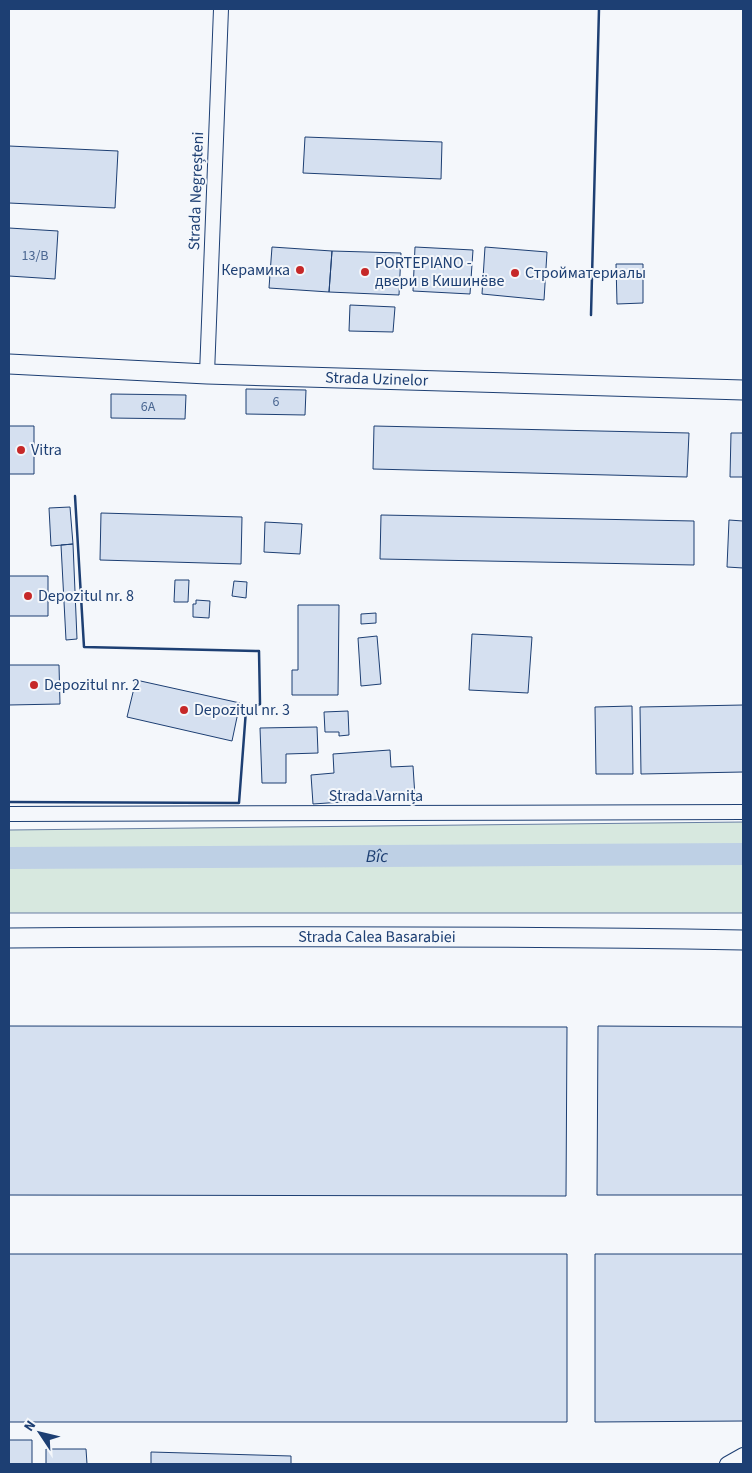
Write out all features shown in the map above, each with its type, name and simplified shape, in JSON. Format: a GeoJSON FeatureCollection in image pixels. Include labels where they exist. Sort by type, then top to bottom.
{"type":"FeatureCollection","features":[{"type":"Feature","properties":{"kind":"main road","name":"Strada Uzinelor"},"geometry":{"type":"LineString","coordinates":[[9,364],[207,374],[743,390]]}},
{"type":"Feature","properties":{"kind":"main road","name":"Strada Calea Basarabiei"},"geometry":{"type":"LineString","coordinates":[[9,938],[316,936],[600,937],[743,940]]}},
{"type":"Feature","properties":{"kind":"street","name":"Strada Negreșteni"},"geometry":{"type":"LineString","coordinates":[[207,374],[221,9]]}},
{"type":"Feature","properties":{"kind":"street","name":"Strada Varnița"},"geometry":{"type":"LineString","coordinates":[[9,814],[743,812]]}},
{"type":"Feature","properties":{"kind":"street"},"geometry":{"type":"LineString","coordinates":[[727,1464],[743,1455]]}},
{"type":"Feature","properties":{"kind":"shaded area"},"geometry":{"type":"Polygon","coordinates":[[[743,822],[743,913],[9,913],[9,830],[743,822]]]}},
{"type":"Feature","properties":{"kind":"building"},"geometry":{"type":"Polygon","coordinates":[[[305,137],[442,142],[441,179],[303,173],[305,137]]]}},
{"type":"Feature","properties":{"kind":"building"},"geometry":{"type":"Polygon","coordinates":[[[9,146],[118,151],[115,208],[9,203],[9,146]]]}},
{"type":"Feature","properties":{"kind":"building"},"geometry":{"type":"Polygon","coordinates":[[[9,228],[58,231],[55,279],[9,276],[9,228]]]}},
{"type":"Feature","properties":{"kind":"building","name":"Керамика"},"geometry":{"type":"Polygon","coordinates":[[[272,247],[332,251],[329,292],[269,288],[272,247]]]}},
{"type":"Feature","properties":{"kind":"building"},"geometry":{"type":"Polygon","coordinates":[[[415,247],[473,250],[470,294],[413,291],[415,247]]]}},
{"type":"Feature","properties":{"kind":"building","name":"Стройматериалы"},"geometry":{"type":"Polygon","coordinates":[[[485,247],[547,252],[544,300],[482,294],[485,247]]]}},
{"type":"Feature","properties":{"kind":"building","name":"PORTEPIANO - двери в Кишинёве"},"geometry":{"type":"Polygon","coordinates":[[[332,251],[401,253],[399,295],[329,292],[332,251]]]}},
{"type":"Feature","properties":{"kind":"building"},"geometry":{"type":"Polygon","coordinates":[[[616,264],[643,264],[643,303],[617,304],[616,264]]]}},
{"type":"Feature","properties":{"kind":"building"},"geometry":{"type":"Polygon","coordinates":[[[350,305],[395,307],[393,332],[349,331],[350,305]]]}},
{"type":"Feature","properties":{"kind":"building"},"geometry":{"type":"Polygon","coordinates":[[[246,389],[306,390],[305,415],[246,414],[246,389]]]}},
{"type":"Feature","properties":{"kind":"building"},"geometry":{"type":"Polygon","coordinates":[[[111,394],[186,395],[185,419],[111,418],[111,394]]]}},
{"type":"Feature","properties":{"kind":"building","name":"Vitra"},"geometry":{"type":"Polygon","coordinates":[[[9,426],[34,426],[34,474],[9,474],[9,426]]]}},
{"type":"Feature","properties":{"kind":"building"},"geometry":{"type":"Polygon","coordinates":[[[374,426],[689,433],[687,477],[373,469],[374,426]]]}},
{"type":"Feature","properties":{"kind":"building"},"geometry":{"type":"Polygon","coordinates":[[[731,433],[743,433],[743,477],[730,477],[731,433]]]}},
{"type":"Feature","properties":{"kind":"building"},"geometry":{"type":"Polygon","coordinates":[[[70,507],[73,544],[51,546],[49,508],[70,507]]]}},
{"type":"Feature","properties":{"kind":"building"},"geometry":{"type":"Polygon","coordinates":[[[101,513],[242,517],[241,564],[100,560],[101,513]]]}},
{"type":"Feature","properties":{"kind":"building"},"geometry":{"type":"Polygon","coordinates":[[[381,515],[694,521],[694,565],[380,559],[381,515]]]}},
{"type":"Feature","properties":{"kind":"building"},"geometry":{"type":"Polygon","coordinates":[[[729,520],[743,521],[743,568],[727,567],[729,520]]]}},
{"type":"Feature","properties":{"kind":"building"},"geometry":{"type":"Polygon","coordinates":[[[265,522],[302,524],[300,554],[264,552],[265,522]]]}},
{"type":"Feature","properties":{"kind":"building"},"geometry":{"type":"Polygon","coordinates":[[[73,544],[77,639],[66,640],[61,545],[73,544]]]}},
{"type":"Feature","properties":{"kind":"building","name":"Depozitul nr. 8"},"geometry":{"type":"Polygon","coordinates":[[[9,576],[48,576],[48,616],[9,616],[9,576]]]}},
{"type":"Feature","properties":{"kind":"building"},"geometry":{"type":"Polygon","coordinates":[[[175,580],[189,580],[188,602],[174,602],[175,580]]]}},
{"type":"Feature","properties":{"kind":"building"},"geometry":{"type":"Polygon","coordinates":[[[234,581],[247,582],[246,598],[232,596],[234,581]]]}},
{"type":"Feature","properties":{"kind":"building"},"geometry":{"type":"Polygon","coordinates":[[[196,600],[210,601],[209,618],[193,617],[193,604],[196,604],[196,600]]]}},
{"type":"Feature","properties":{"kind":"building"},"geometry":{"type":"Polygon","coordinates":[[[298,605],[339,605],[338,695],[292,695],[292,670],[298,670],[298,605]]]}},
{"type":"Feature","properties":{"kind":"building"},"geometry":{"type":"Polygon","coordinates":[[[376,613],[376,623],[361,624],[361,614],[376,613]]]}},
{"type":"Feature","properties":{"kind":"building"},"geometry":{"type":"Polygon","coordinates":[[[472,634],[532,637],[528,693],[469,690],[472,634]]]}},
{"type":"Feature","properties":{"kind":"building"},"geometry":{"type":"Polygon","coordinates":[[[377,636],[381,684],[361,686],[358,638],[377,636]]]}},
{"type":"Feature","properties":{"kind":"building","name":"Depozitul nr. 2"},"geometry":{"type":"Polygon","coordinates":[[[9,665],[59,665],[60,704],[9,705],[9,665]]]}},
{"type":"Feature","properties":{"kind":"building","name":"Depozitul nr. 3"},"geometry":{"type":"Polygon","coordinates":[[[136,680],[240,703],[232,741],[127,717],[136,680]]]}},
{"type":"Feature","properties":{"kind":"building"},"geometry":{"type":"Polygon","coordinates":[[[743,705],[743,772],[641,774],[640,707],[743,705]]]}},
{"type":"Feature","properties":{"kind":"building"},"geometry":{"type":"Polygon","coordinates":[[[632,706],[633,774],[596,774],[595,707],[632,706]]]}},
{"type":"Feature","properties":{"kind":"building"},"geometry":{"type":"Polygon","coordinates":[[[348,711],[349,735],[339,736],[339,732],[325,732],[324,712],[348,711]]]}},
{"type":"Feature","properties":{"kind":"building"},"geometry":{"type":"Polygon","coordinates":[[[317,727],[318,753],[286,754],[286,783],[262,783],[260,728],[317,727]]]}},
{"type":"Feature","properties":{"kind":"building"},"geometry":{"type":"Polygon","coordinates":[[[390,750],[391,767],[413,766],[415,797],[313,804],[311,775],[334,773],[333,754],[390,750]]]}},
{"type":"Feature","properties":{"kind":"building"},"geometry":{"type":"Polygon","coordinates":[[[9,1026],[567,1027],[566,1196],[9,1195],[9,1026]]]}},
{"type":"Feature","properties":{"kind":"building"},"geometry":{"type":"Polygon","coordinates":[[[598,1026],[743,1027],[743,1195],[597,1195],[598,1026]]]}},
{"type":"Feature","properties":{"kind":"building"},"geometry":{"type":"Polygon","coordinates":[[[9,1254],[567,1254],[567,1422],[9,1422],[9,1254]]]}},
{"type":"Feature","properties":{"kind":"building"},"geometry":{"type":"Polygon","coordinates":[[[595,1254],[743,1254],[743,1421],[595,1422],[595,1254]]]}},
{"type":"Feature","properties":{"kind":"building"},"geometry":{"type":"Polygon","coordinates":[[[9,1440],[32,1440],[32,1464],[9,1464],[9,1440]]]}},
{"type":"Feature","properties":{"kind":"building"},"geometry":{"type":"Polygon","coordinates":[[[46,1449],[86,1449],[87,1464],[46,1464],[46,1449]]]}},
{"type":"Feature","properties":{"kind":"building"},"geometry":{"type":"Polygon","coordinates":[[[151,1452],[291,1456],[291,1464],[151,1464],[151,1452]]]}},
{"type":"Feature","properties":{"kind":"waterway","name":"Bîc"},"geometry":{"type":"LineString","coordinates":[[9,858],[743,854]]}},
{"type":"Feature","properties":{"kind":"wall"},"geometry":{"type":"LineString","coordinates":[[591,315],[599,9]]}},
{"type":"Feature","properties":{"kind":"wall"},"geometry":{"type":"LineString","coordinates":[[9,802],[239,803],[246,710],[260,704],[259,651],[84,647],[75,496]]}},
{"type":"Feature","properties":{"kind":"place","name":"Керамика"},"geometry":{"type":"Point","coordinates":[300,270]}},
{"type":"Feature","properties":{"kind":"place","name":"PORTEPIANO - двери в Кишинёве"},"geometry":{"type":"Point","coordinates":[365,272]}},
{"type":"Feature","properties":{"kind":"place","name":"Стройматериалы"},"geometry":{"type":"Point","coordinates":[515,273]}},
{"type":"Feature","properties":{"kind":"place","name":"Vitra"},"geometry":{"type":"Point","coordinates":[21,450]}},
{"type":"Feature","properties":{"kind":"place","name":"Depozitul nr. 8"},"geometry":{"type":"Point","coordinates":[28,596]}},
{"type":"Feature","properties":{"kind":"place","name":"Depozitul nr. 2"},"geometry":{"type":"Point","coordinates":[34,685]}},
{"type":"Feature","properties":{"kind":"place","name":"Depozitul nr. 3"},"geometry":{"type":"Point","coordinates":[184,710]}}]}
